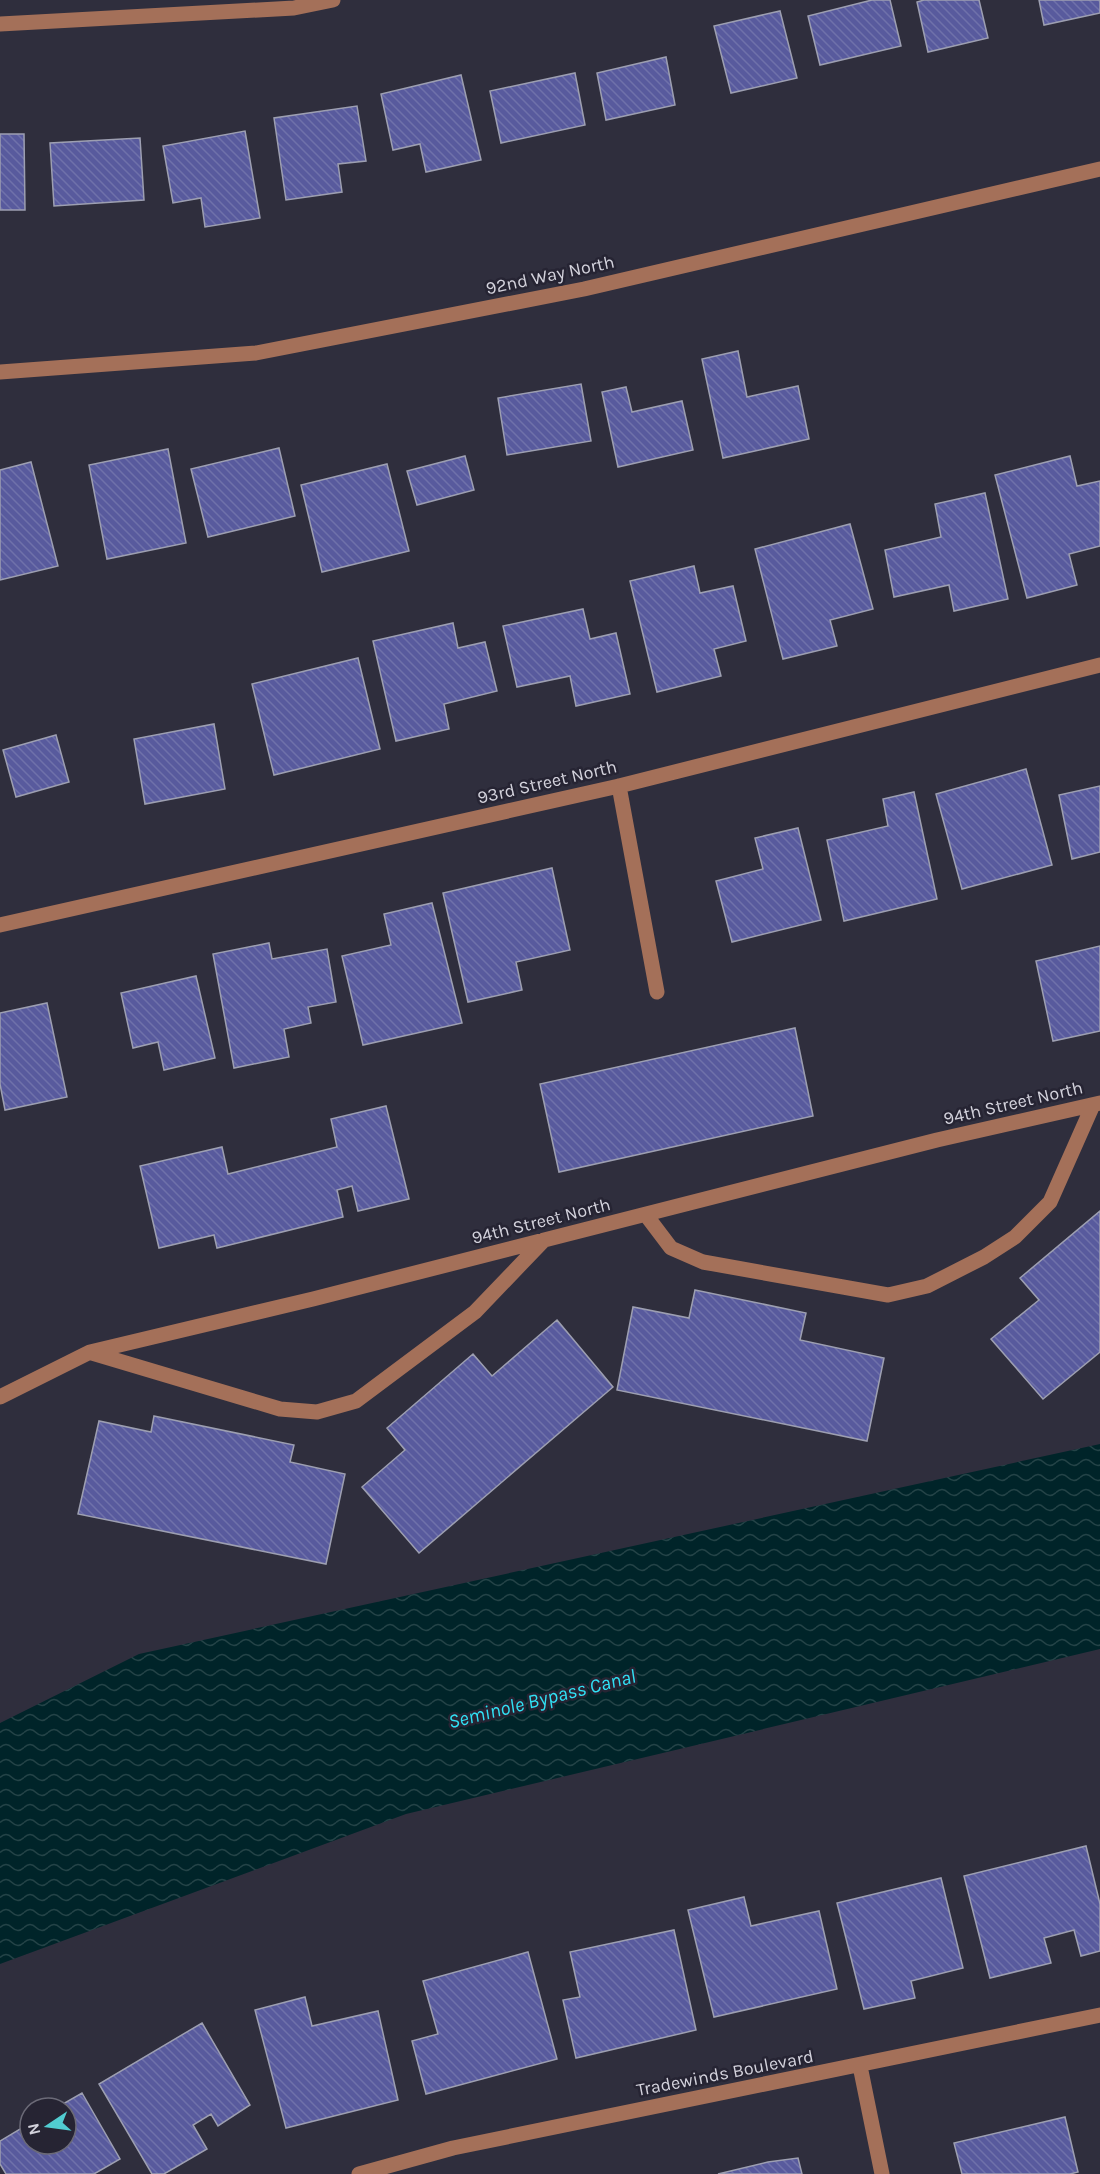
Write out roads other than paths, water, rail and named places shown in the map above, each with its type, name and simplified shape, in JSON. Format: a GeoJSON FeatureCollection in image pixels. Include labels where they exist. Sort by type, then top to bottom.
{"type":"FeatureCollection","features":[{"type":"Feature","properties":{"kind":"street"},"geometry":{"type":"LineString","coordinates":[[0,24],[294,8],[333,0]]}},
{"type":"Feature","properties":{"kind":"street","name":"92nd Way North"},"geometry":{"type":"LineString","coordinates":[[0,372],[256,353],[584,289],[1100,169]]}},
{"type":"Feature","properties":{"kind":"street","name":"93rd Street North"},"geometry":{"type":"LineString","coordinates":[[0,925],[619,786],[1100,665]]}},
{"type":"Feature","properties":{"kind":"street"},"geometry":{"type":"LineString","coordinates":[[619,786],[657,992]]}},
{"type":"Feature","properties":{"kind":"street"},"geometry":{"type":"LineString","coordinates":[[646,1215],[671,1248],[703,1262],[888,1295],[927,1286],[984,1257],[1015,1237],[1050,1202],[1096,1104]]}},
{"type":"Feature","properties":{"kind":"street","name":"94th Street North"},"geometry":{"type":"LineString","coordinates":[[0,1397],[90,1352],[313,1299],[937,1140],[1096,1104]]}},
{"type":"Feature","properties":{"kind":"street"},"geometry":{"type":"LineString","coordinates":[[90,1352],[280,1409],[317,1412],[356,1401],[476,1312],[544,1240]]}},
{"type":"Feature","properties":{"kind":"street","name":"Tradewinds Boulevard"},"geometry":{"type":"LineString","coordinates":[[359,2174],[453,2148],[1100,2015]]}},
{"type":"Feature","properties":{"kind":"street"},"geometry":{"type":"LineString","coordinates":[[860,2066],[882,2174]]}},
{"type":"Feature","properties":{"kind":"water","name":"Seminole Bypass Canal"},"geometry":{"type":"Polygon","coordinates":[[[1100,1444],[1100,1649],[406,1814],[0,1964],[0,1723],[139,1654],[1100,1444]]]}}]}
